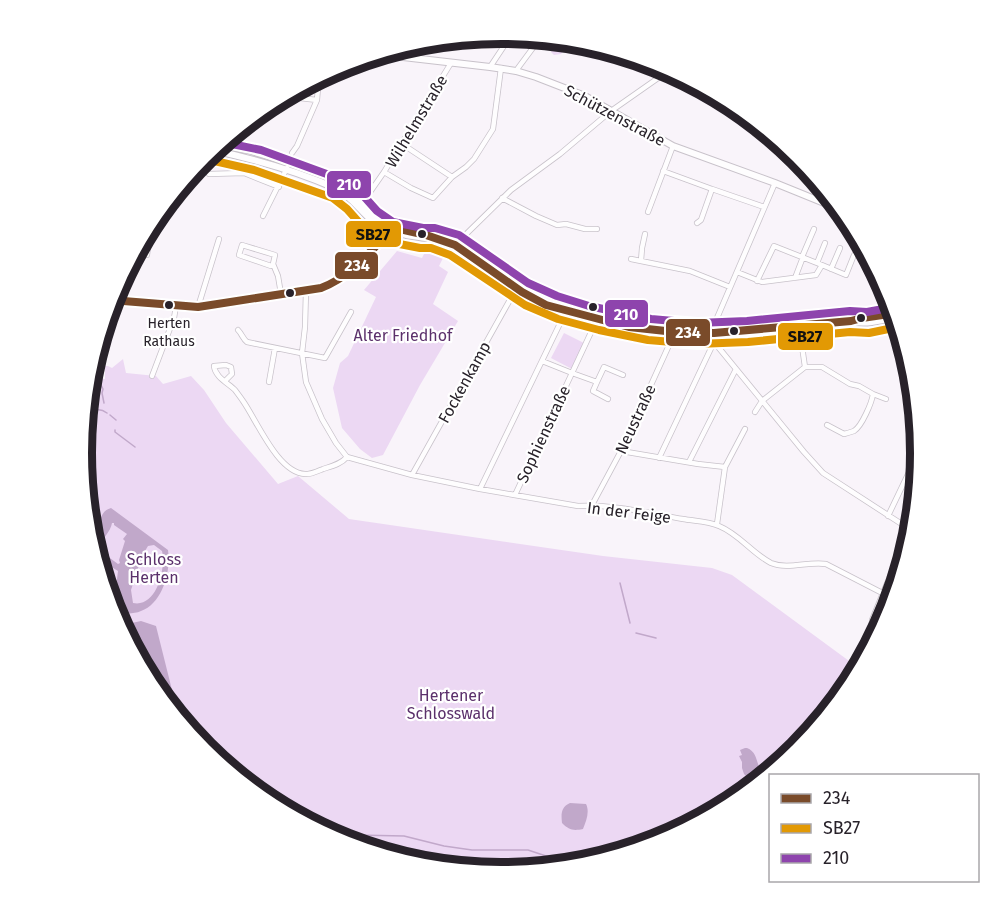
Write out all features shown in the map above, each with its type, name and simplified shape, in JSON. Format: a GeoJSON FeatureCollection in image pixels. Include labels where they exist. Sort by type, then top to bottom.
{"type":"FeatureCollection","features":[{"type":"Feature","properties":{"kind":"main road","name":"Schützenstraße"},"geometry":{"type":"LineString","coordinates":[[398,56],[501,68],[562,86],[585,96],[673,146],[826,204]]}},
{"type":"Feature","properties":{"kind":"main road"},"geometry":{"type":"LineString","coordinates":[[230,146],[248,150],[287,166]]}},
{"type":"Feature","properties":{"kind":"main road"},"geometry":{"type":"LineString","coordinates":[[223,152],[287,166],[338,182],[351,190],[361,205],[390,229],[432,237],[454,245],[516,289],[546,305],[566,311],[637,328],[714,333],[855,322],[887,316]]}},
{"type":"Feature","properties":{"kind":"street"},"geometry":{"type":"LineString","coordinates":[[490,67],[505,44]]}},
{"type":"Feature","properties":{"kind":"street"},"geometry":{"type":"LineString","coordinates":[[518,68],[535,45]]}},
{"type":"Feature","properties":{"kind":"street","name":"Wilhelmstraße"},"geometry":{"type":"LineString","coordinates":[[361,205],[402,144],[451,63]]}},
{"type":"Feature","properties":{"kind":"street"},"geometry":{"type":"LineString","coordinates":[[384,172],[433,198],[452,177],[474,159],[494,129],[501,68]]}},
{"type":"Feature","properties":{"kind":"street"},"geometry":{"type":"LineString","coordinates":[[656,74],[658,78]]}},
{"type":"Feature","properties":{"kind":"street"},"geometry":{"type":"LineString","coordinates":[[454,245],[520,183],[560,154],[611,111],[661,76]]}},
{"type":"Feature","properties":{"kind":"street"},"geometry":{"type":"LineString","coordinates":[[292,153],[317,100],[318,87]]}},
{"type":"Feature","properties":{"kind":"street"},"geometry":{"type":"LineString","coordinates":[[297,98],[317,100]]}},
{"type":"Feature","properties":{"kind":"street"},"geometry":{"type":"LineString","coordinates":[[402,144],[452,177]]}},
{"type":"Feature","properties":{"kind":"street"},"geometry":{"type":"LineString","coordinates":[[648,212],[673,146]]}},
{"type":"Feature","properties":{"kind":"street"},"geometry":{"type":"LineString","coordinates":[[263,216],[279,187],[287,166]]}},
{"type":"Feature","properties":{"kind":"street"},"geometry":{"type":"LineString","coordinates":[[663,171],[765,207]]}},
{"type":"Feature","properties":{"kind":"street"},"geometry":{"type":"LineString","coordinates":[[209,174],[244,173],[279,187]]}},
{"type":"Feature","properties":{"kind":"street"},"geometry":{"type":"LineString","coordinates":[[660,458],[714,342],[717,318],[775,183]]}},
{"type":"Feature","properties":{"kind":"street"},"geometry":{"type":"LineString","coordinates":[[697,223],[701,220],[712,189]]}},
{"type":"Feature","properties":{"kind":"street"},"geometry":{"type":"LineString","coordinates":[[502,198],[557,225],[566,224],[585,229],[597,229]]}},
{"type":"Feature","properties":{"kind":"street"},"geometry":{"type":"LineString","coordinates":[[121,301],[198,307],[328,286],[349,274],[390,229]]}},
{"type":"Feature","properties":{"kind":"street"},"geometry":{"type":"LineString","coordinates":[[795,278],[814,230]]}},
{"type":"Feature","properties":{"kind":"street"},"geometry":{"type":"LineString","coordinates":[[641,261],[645,234]]}},
{"type":"Feature","properties":{"kind":"street"},"geometry":{"type":"LineString","coordinates":[[198,307],[219,239]]}},
{"type":"Feature","properties":{"kind":"street"},"geometry":{"type":"LineString","coordinates":[[737,272],[762,282],[816,275],[825,243]]}},
{"type":"Feature","properties":{"kind":"street"},"geometry":{"type":"LineString","coordinates":[[273,264],[271,266],[239,255],[242,245],[275,255],[273,264],[281,294]]}},
{"type":"Feature","properties":{"kind":"street"},"geometry":{"type":"LineString","coordinates":[[757,281],[774,246],[846,275],[854,255]]}},
{"type":"Feature","properties":{"kind":"street"},"geometry":{"type":"LineString","coordinates":[[147,255],[148,247]]}},
{"type":"Feature","properties":{"kind":"street"},"geometry":{"type":"LineString","coordinates":[[831,269],[840,248]]}},
{"type":"Feature","properties":{"kind":"street"},"geometry":{"type":"LineString","coordinates":[[631,259],[690,271],[730,287]]}},
{"type":"Feature","properties":{"kind":"street","name":"Fockenkamp"},"geometry":{"type":"LineString","coordinates":[[412,475],[516,289]]}},
{"type":"Feature","properties":{"kind":"street"},"geometry":{"type":"LineString","coordinates":[[225,381],[250,410],[275,455],[290,468],[306,475],[333,466],[348,457],[336,443],[322,419],[306,382],[302,353],[306,290]]}},
{"type":"Feature","properties":{"kind":"street"},"geometry":{"type":"LineString","coordinates":[[152,376],[174,318],[176,306]]}},
{"type":"Feature","properties":{"kind":"street"},"geometry":{"type":"LineString","coordinates":[[480,489],[566,311]]}},
{"type":"Feature","properties":{"kind":"street"},"geometry":{"type":"LineString","coordinates":[[238,330],[247,342],[325,358],[351,312]]}},
{"type":"Feature","properties":{"kind":"street"},"geometry":{"type":"LineString","coordinates":[[799,326],[804,367]]}},
{"type":"Feature","properties":{"kind":"street","name":"Sophienstraße"},"geometry":{"type":"LineString","coordinates":[[515,495],[593,328]]}},
{"type":"Feature","properties":{"kind":"street","name":"Neustraße"},"geometry":{"type":"LineString","coordinates":[[592,505],[621,451],[675,332]]}},
{"type":"Feature","properties":{"kind":"street"},"geometry":{"type":"LineString","coordinates":[[714,342],[809,459],[823,473],[904,527]]}},
{"type":"Feature","properties":{"kind":"street"},"geometry":{"type":"LineString","coordinates":[[269,382],[275,348]]}},
{"type":"Feature","properties":{"kind":"street","name":"Sophienstraße"},"geometry":{"type":"LineString","coordinates":[[542,361],[572,373]]}},
{"type":"Feature","properties":{"kind":"street"},"geometry":{"type":"LineString","coordinates":[[608,399],[593,390],[604,367],[623,375]]}},
{"type":"Feature","properties":{"kind":"street"},"geometry":{"type":"LineString","coordinates":[[754,412],[762,401],[804,367],[822,367],[849,384],[886,399]]}},
{"type":"Feature","properties":{"kind":"street"},"geometry":{"type":"LineString","coordinates":[[689,462],[736,369]]}},
{"type":"Feature","properties":{"kind":"street"},"geometry":{"type":"LineString","coordinates":[[572,373],[597,382]]}},
{"type":"Feature","properties":{"kind":"street"},"geometry":{"type":"LineString","coordinates":[[827,425],[844,434],[855,430],[862,421],[873,398],[873,393]]}},
{"type":"Feature","properties":{"kind":"street"},"geometry":{"type":"LineString","coordinates":[[717,524],[725,467],[745,429]]}},
{"type":"Feature","properties":{"kind":"street"},"geometry":{"type":"LineString","coordinates":[[621,451],[725,467]]}},
{"type":"Feature","properties":{"kind":"street","name":"In der Feige"},"geometry":{"type":"LineString","coordinates":[[348,457],[412,475],[480,489],[578,506],[592,505],[717,524],[772,563],[780,565],[823,564],[886,594]]}},
{"type":"Feature","properties":{"kind":"street"},"geometry":{"type":"LineString","coordinates":[[888,516],[910,469]]}},
{"type":"Feature","properties":{"kind":"street"},"geometry":{"type":"LineString","coordinates":[[871,630],[897,558]]}},
{"type":"Feature","properties":{"kind":"green space"},"geometry":{"type":"Polygon","coordinates":[[[553,47],[566,49],[561,54],[554,55],[551,50],[553,47]]]}},
{"type":"Feature","properties":{"kind":"green space","name":"Alter Friedhof"},"geometry":{"type":"Polygon","coordinates":[[[428,246],[442,247],[447,250],[439,266],[448,272],[433,304],[458,321],[420,385],[383,455],[372,458],[360,449],[342,428],[333,388],[340,363],[348,356],[376,297],[364,290],[397,251],[422,258],[428,246]]]}},
{"type":"Feature","properties":{"kind":"green space"},"geometry":{"type":"Polygon","coordinates":[[[564,333],[584,343],[572,369],[551,358],[564,333]]]}},
{"type":"Feature","properties":{"kind":"green space","name":"Hertener Schlosswald"},"geometry":{"type":"Polygon","coordinates":[[[123,359],[126,373],[156,376],[163,384],[191,376],[204,390],[226,423],[278,484],[298,476],[349,519],[603,556],[712,568],[732,575],[853,664],[809,723],[791,743],[751,778],[706,808],[633,841],[581,855],[555,859],[528,862],[475,862],[422,855],[370,841],[297,808],[231,761],[194,723],[161,681],[147,658],[123,610],[114,585],[100,533],[96,506],[92,453],[96,400],[99,378],[105,379],[105,366],[112,368],[123,359]]]}},
{"type":"Feature","properties":{"kind":"shaded area"},"geometry":{"type":"Polygon","coordinates":[[[111,508],[168,550],[167,576],[160,594],[149,607],[138,612],[124,613],[114,585],[118,571],[108,565],[105,554],[118,564],[120,563],[125,541],[123,539],[127,534],[112,523],[102,540],[99,524],[103,513],[111,508]],[[154,545],[148,546],[142,556],[131,590],[133,603],[141,603],[154,593],[163,567],[162,551],[154,545]]]}},
{"type":"Feature","properties":{"kind":"shaded area"},"geometry":{"type":"Polygon","coordinates":[[[141,621],[156,626],[172,690],[169,692],[147,658],[129,624],[141,621]]]}},
{"type":"Feature","properties":{"kind":"shaded area"},"geometry":{"type":"Polygon","coordinates":[[[747,748],[754,754],[760,769],[753,777],[744,774],[739,756],[742,755],[740,750],[747,748]]]}},
{"type":"Feature","properties":{"kind":"shaded area"},"geometry":{"type":"Polygon","coordinates":[[[570,803],[586,804],[588,813],[583,829],[571,829],[562,823],[562,811],[570,803]]]}},
{"type":"Feature","properties":{"kind":"waterway"},"geometry":{"type":"LineString","coordinates":[[100,383],[104,403]]}},
{"type":"Feature","properties":{"kind":"waterway"},"geometry":{"type":"LineString","coordinates":[[95,411],[101,410],[107,413]]}},
{"type":"Feature","properties":{"kind":"waterway"},"geometry":{"type":"LineString","coordinates":[[110,415],[116,420]]}},
{"type":"Feature","properties":{"kind":"waterway"},"geometry":{"type":"LineString","coordinates":[[115,430],[135,447]]}},
{"type":"Feature","properties":{"kind":"waterway"},"geometry":{"type":"LineString","coordinates":[[620,583],[630,623]]}},
{"type":"Feature","properties":{"kind":"waterway"},"geometry":{"type":"LineString","coordinates":[[636,633],[656,638]]}},
{"type":"Feature","properties":{"kind":"waterway"},"geometry":{"type":"LineString","coordinates":[[355,835],[404,836],[472,850],[528,850],[555,859]]}},
{"type":"Feature","properties":{"kind":"transit line","name":"210"},"geometry":{"type":"LineString","coordinates":[[232,144],[261,150],[343,180],[361,193],[377,211],[393,222],[435,228],[459,235],[528,283],[557,296],[589,306],[651,319],[697,323],[747,321],[850,311],[867,312],[885,309]]}},
{"type":"Feature","properties":{"kind":"transit line","name":"SB27"},"geometry":{"type":"LineString","coordinates":[[214,161],[254,170],[333,198],[347,209],[363,227],[384,241],[431,248],[450,255],[525,305],[558,319],[599,330],[648,340],[697,344],[748,342],[850,332],[869,333],[891,328]]}},
{"type":"Feature","properties":{"kind":"transit line","name":"234"},"geometry":{"type":"LineString","coordinates":[[121,301],[198,307],[321,288],[341,278],[358,264],[389,232],[391,227],[455,245],[522,292],[546,305],[629,327],[714,333],[851,321],[887,314]]}},
{"type":"Feature","properties":{"kind":"place","name":"Herten Rathaus"},"geometry":{"type":"Point","coordinates":[169,305]}},
{"type":"Feature","properties":{"kind":"park label","name":"Schloss Herten"},"geometry":{"type":"Point","coordinates":[154,568]}}]}
